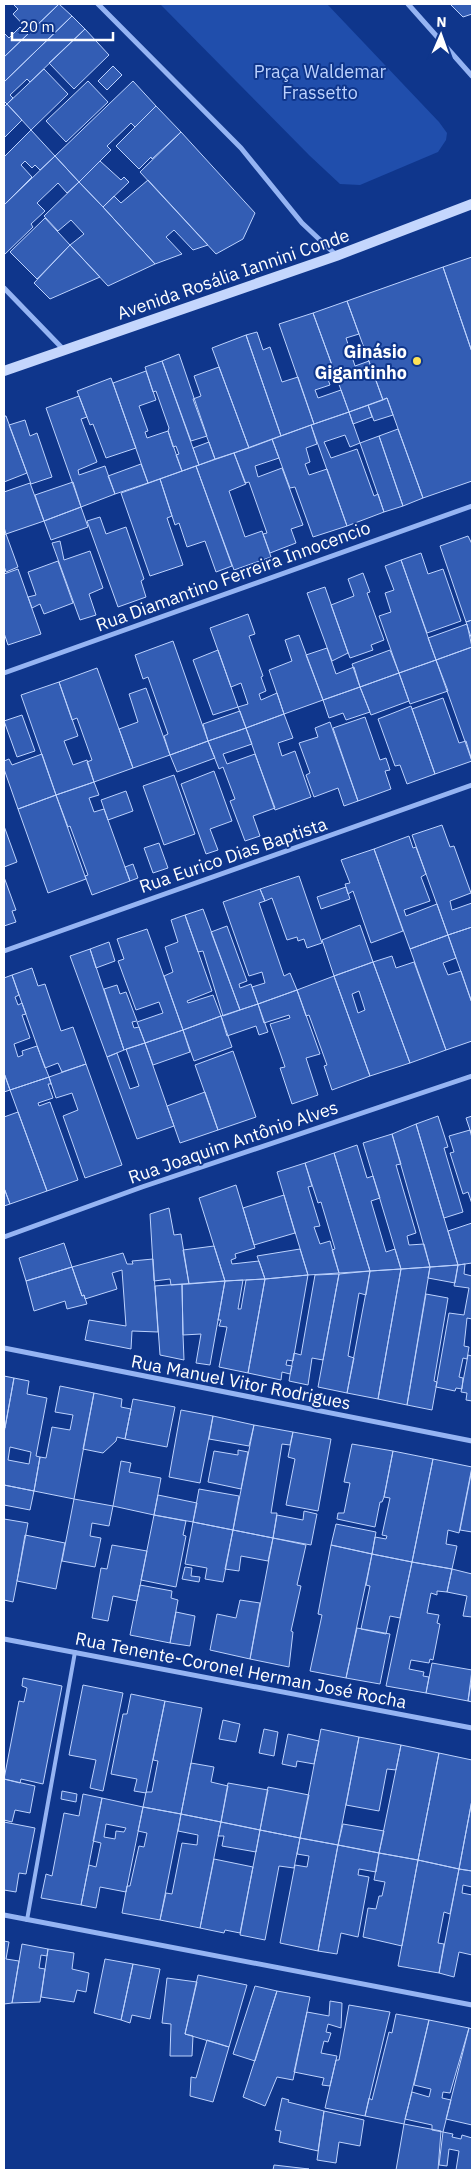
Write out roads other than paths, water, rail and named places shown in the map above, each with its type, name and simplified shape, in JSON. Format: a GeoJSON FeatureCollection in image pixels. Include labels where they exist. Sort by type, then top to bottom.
{"type":"FeatureCollection","features":[{"type":"Feature","properties":{"kind":"street"},"geometry":{"type":"LineString","coordinates":[[98,4],[241,148],[302,223],[336,256]]}},
{"type":"Feature","properties":{"kind":"street"},"geometry":{"type":"LineString","coordinates":[[408,4],[472,76]]}},
{"type":"Feature","properties":{"kind":"street","name":"Avenida Rosália Iannini Conde"},"geometry":{"type":"LineString","coordinates":[[4,372],[336,256],[472,204]]}},
{"type":"Feature","properties":{"kind":"street"},"geometry":{"type":"LineString","coordinates":[[4,288],[64,350]]}},
{"type":"Feature","properties":{"kind":"street","name":"Rua Diamantino Ferreira Innocencio"},"geometry":{"type":"LineString","coordinates":[[4,673],[472,506]]}},
{"type":"Feature","properties":{"kind":"street","name":"Rua Eurico Dias Baptista"},"geometry":{"type":"LineString","coordinates":[[4,951],[472,785]]}},
{"type":"Feature","properties":{"kind":"street","name":"Rua Joaquim Antônio Alves"},"geometry":{"type":"LineString","coordinates":[[4,1237],[142,1187],[472,1076]]}},
{"type":"Feature","properties":{"kind":"street","name":"Rua Manuel Vitor Rodrigues"},"geometry":{"type":"LineString","coordinates":[[4,1348],[472,1441]]}},
{"type":"Feature","properties":{"kind":"street","name":"Rua Tenente-Coronel Herman José Rocha"},"geometry":{"type":"LineString","coordinates":[[4,1639],[472,1728]]}},
{"type":"Feature","properties":{"kind":"street"},"geometry":{"type":"LineString","coordinates":[[4,1915],[472,2005]]}},
{"type":"Feature","properties":{"kind":"lane"},"geometry":{"type":"LineString","coordinates":[[27,1920],[75,1652]]}},
{"type":"Feature","properties":{"kind":"place","name":"Ginásio Gigantinho"},"geometry":{"type":"Point","coordinates":[417,361]}},
{"type":"Feature","properties":{"kind":"park label","name":"Praça Waldemar Frassetto"},"geometry":{"type":"Point","coordinates":[320,81]}}]}
